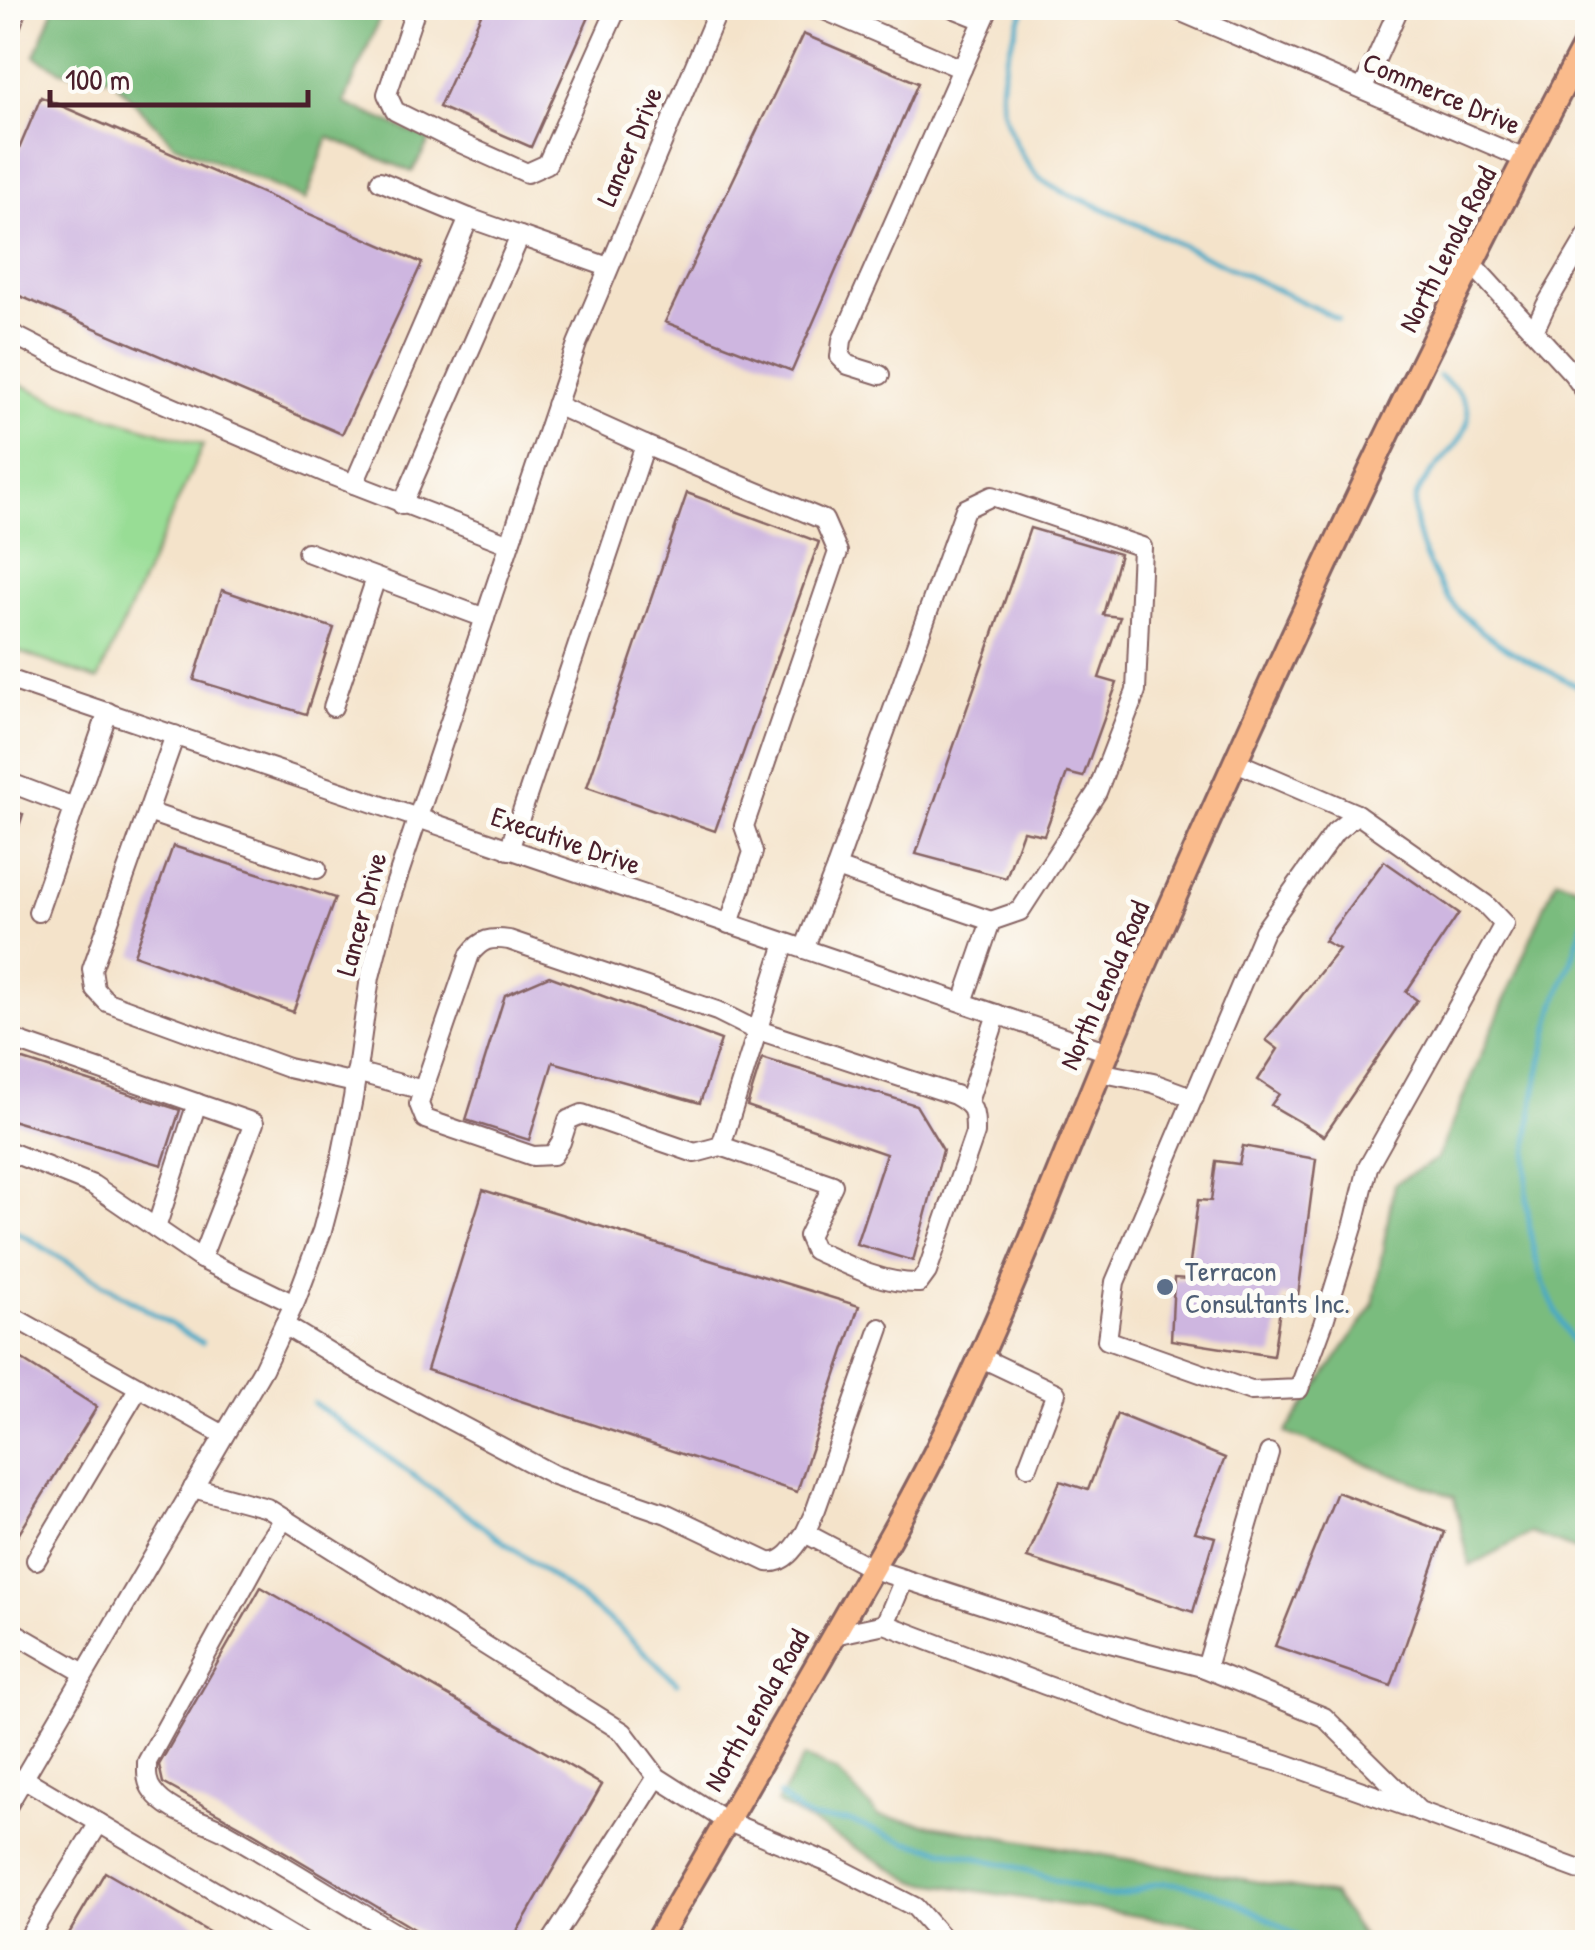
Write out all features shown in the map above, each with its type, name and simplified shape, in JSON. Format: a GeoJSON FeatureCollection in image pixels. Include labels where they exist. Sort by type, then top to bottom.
{"type":"FeatureCollection","features":[{"type":"Feature","properties":{"kind":"main road","name":"North Lenola Road"},"geometry":{"type":"LineString","coordinates":[[656,1942],[873,1569],[943,1438],[1236,762],[1390,428],[1588,39]]}},
{"type":"Feature","properties":{"kind":"street"},"geometry":{"type":"LineString","coordinates":[[8,34],[17,8]]}},
{"type":"Feature","properties":{"kind":"street"},"geometry":{"type":"LineString","coordinates":[[416,8],[387,94],[395,111],[527,173],[546,164],[616,8]]}},
{"type":"Feature","properties":{"kind":"street","name":"Lancer Drive"},"geometry":{"type":"LineString","coordinates":[[8,1805],[266,1362],[310,1265],[332,1196],[376,952],[418,819],[556,406],[608,266],[719,8]]}},
{"type":"Feature","properties":{"kind":"street"},"geometry":{"type":"LineString","coordinates":[[823,8],[962,69]]}},
{"type":"Feature","properties":{"kind":"street"},"geometry":{"type":"LineString","coordinates":[[880,375],[848,365],[840,357],[842,340],[986,14],[953,8]]}},
{"type":"Feature","properties":{"kind":"street","name":"Commerce Drive"},"geometry":{"type":"LineString","coordinates":[[1172,8],[1525,159]]}},
{"type":"Feature","properties":{"kind":"street"},"geometry":{"type":"LineString","coordinates":[[1363,88],[1399,8]]}},
{"type":"Feature","properties":{"kind":"street"},"geometry":{"type":"LineString","coordinates":[[380,181],[469,218],[608,266]]}},
{"type":"Feature","properties":{"kind":"street"},"geometry":{"type":"LineString","coordinates":[[354,484],[469,218]]}},
{"type":"Feature","properties":{"kind":"street"},"geometry":{"type":"LineString","coordinates":[[1534,331],[1588,234]]}},
{"type":"Feature","properties":{"kind":"street"},"geometry":{"type":"LineString","coordinates":[[402,504],[520,236]]}},
{"type":"Feature","properties":{"kind":"street"},"geometry":{"type":"LineString","coordinates":[[1472,265],[1587,394]]}},
{"type":"Feature","properties":{"kind":"street"},"geometry":{"type":"LineString","coordinates":[[8,332],[62,360],[354,484],[509,544]]}},
{"type":"Feature","properties":{"kind":"street"},"geometry":{"type":"LineString","coordinates":[[556,406],[824,520],[838,552],[744,826],[753,852],[728,924]]}},
{"type":"Feature","properties":{"kind":"street"},"geometry":{"type":"LineString","coordinates":[[509,850],[644,445]]}},
{"type":"Feature","properties":{"kind":"street"},"geometry":{"type":"LineString","coordinates":[[804,950],[965,509],[992,496],[1142,547],[1136,691],[1097,792],[1020,911],[990,921],[836,868]]}},
{"type":"Feature","properties":{"kind":"street"},"geometry":{"type":"LineString","coordinates":[[307,552],[484,618]]}},
{"type":"Feature","properties":{"kind":"street"},"geometry":{"type":"LineString","coordinates":[[333,708],[376,578]]}},
{"type":"Feature","properties":{"kind":"street","name":"Executive Drive"},"geometry":{"type":"LineString","coordinates":[[8,679],[997,1014],[1194,1098]]}},
{"type":"Feature","properties":{"kind":"street"},"geometry":{"type":"LineString","coordinates":[[38,912],[108,712]]}},
{"type":"Feature","properties":{"kind":"street"},"geometry":{"type":"LineString","coordinates":[[176,735],[92,969],[100,998],[288,1068],[423,1090]]}},
{"type":"Feature","properties":{"kind":"street"},"geometry":{"type":"LineString","coordinates":[[1236,762],[1357,814],[1485,904],[1504,924],[1368,1166],[1324,1324],[1299,1388],[1251,1391],[1107,1340],[1115,1282],[1264,931],[1335,832],[1357,814]]}},
{"type":"Feature","properties":{"kind":"street"},"geometry":{"type":"LineString","coordinates":[[8,782],[74,807]]}},
{"type":"Feature","properties":{"kind":"street"},"geometry":{"type":"LineString","coordinates":[[148,812],[317,869]]}},
{"type":"Feature","properties":{"kind":"street"},"geometry":{"type":"LineString","coordinates":[[963,1002],[990,921]]}},
{"type":"Feature","properties":{"kind":"street"},"geometry":{"type":"LineString","coordinates":[[492,938],[509,940],[717,1011],[757,1030],[954,1095],[968,1102],[975,1112],[975,1132],[927,1272],[919,1283],[903,1284],[872,1276],[814,1250],[808,1236],[833,1186],[721,1146],[695,1153],[582,1114],[568,1120],[553,1155],[533,1156],[425,1119],[419,1104],[423,1090],[470,954],[480,941],[492,938]]}},
{"type":"Feature","properties":{"kind":"street"},"geometry":{"type":"LineString","coordinates":[[721,1146],[785,943]]}},
{"type":"Feature","properties":{"kind":"street"},"geometry":{"type":"LineString","coordinates":[[968,1102],[997,1014]]}},
{"type":"Feature","properties":{"kind":"street"},"geometry":{"type":"LineString","coordinates":[[8,1038],[254,1123],[201,1259]]}},
{"type":"Feature","properties":{"kind":"street"},"geometry":{"type":"LineString","coordinates":[[156,1228],[197,1104]]}},
{"type":"Feature","properties":{"kind":"street"},"geometry":{"type":"LineString","coordinates":[[8,1152],[94,1185],[201,1259],[294,1304]]}},
{"type":"Feature","properties":{"kind":"street"},"geometry":{"type":"LineString","coordinates":[[8,1314],[224,1435]]}},
{"type":"Feature","properties":{"kind":"street"},"geometry":{"type":"LineString","coordinates":[[284,1324],[375,1380],[554,1475],[667,1514],[775,1563],[783,1560],[805,1534],[880,1328]]}},
{"type":"Feature","properties":{"kind":"street"},"geometry":{"type":"LineString","coordinates":[[980,1357],[1056,1393],[1028,1466]]}},
{"type":"Feature","properties":{"kind":"street"},"geometry":{"type":"LineString","coordinates":[[36,1560],[139,1386]]}},
{"type":"Feature","properties":{"kind":"street"},"geometry":{"type":"LineString","coordinates":[[805,1534],[873,1569],[1064,1631],[1206,1668],[1269,1453]]}},
{"type":"Feature","properties":{"kind":"street"},"geometry":{"type":"LineString","coordinates":[[193,1488],[266,1508],[623,1732],[657,1777],[726,1821],[829,1863],[915,1907],[946,1942]]}},
{"type":"Feature","properties":{"kind":"street"},"geometry":{"type":"LineString","coordinates":[[284,1519],[147,1762],[147,1778],[154,1792],[180,1812],[213,1824],[410,1942]]}},
{"type":"Feature","properties":{"kind":"street"},"geometry":{"type":"LineString","coordinates":[[885,1624],[904,1579]]}},
{"type":"Feature","properties":{"kind":"street"},"geometry":{"type":"LineString","coordinates":[[834,1635],[885,1624],[1187,1736],[1283,1762],[1588,1872]]}},
{"type":"Feature","properties":{"kind":"street"},"geometry":{"type":"LineString","coordinates":[[8,1628],[84,1673]]}},
{"type":"Feature","properties":{"kind":"street"},"geometry":{"type":"LineString","coordinates":[[1202,1666],[1324,1718],[1419,1811]]}},
{"type":"Feature","properties":{"kind":"street"},"geometry":{"type":"LineString","coordinates":[[552,1942],[657,1777]]}},
{"type":"Feature","properties":{"kind":"street"},"geometry":{"type":"LineString","coordinates":[[23,1778],[301,1942]]}},
{"type":"Feature","properties":{"kind":"street"},"geometry":{"type":"LineString","coordinates":[[26,1942],[99,1823]]}},
{"type":"Feature","properties":{"kind":"green space"},"geometry":{"type":"Polygon","coordinates":[[[54,8],[384,8],[344,103],[430,140],[412,172],[328,137],[306,200],[174,144],[111,78],[61,71],[35,56],[54,8]]]}},
{"type":"Feature","properties":{"kind":"green space"},"geometry":{"type":"Polygon","coordinates":[[[8,379],[65,404],[203,445],[98,680],[8,648],[8,379]]]}},
{"type":"Feature","properties":{"kind":"green space"},"geometry":{"type":"Polygon","coordinates":[[[1556,879],[1588,890],[1587,1554],[1531,1533],[1470,1566],[1454,1497],[1285,1433],[1373,1306],[1394,1184],[1437,1159],[1556,879]]]}},
{"type":"Feature","properties":{"kind":"green space"},"geometry":{"type":"Polygon","coordinates":[[[804,1757],[837,1772],[879,1816],[1333,1895],[1366,1942],[1294,1942],[914,1881],[777,1803],[804,1757]]]}},
{"type":"Feature","properties":{"kind":"building"},"geometry":{"type":"Polygon","coordinates":[[[484,8],[593,8],[531,147],[439,107],[484,8]]]}},
{"type":"Feature","properties":{"kind":"building"},"geometry":{"type":"Polygon","coordinates":[[[803,34],[918,83],[792,371],[665,322],[803,34]]]}},
{"type":"Feature","properties":{"kind":"building"},"geometry":{"type":"Polygon","coordinates":[[[41,97],[422,263],[342,434],[8,291],[8,175],[41,97]]]}},
{"type":"Feature","properties":{"kind":"building"},"geometry":{"type":"Polygon","coordinates":[[[687,493],[819,542],[715,831],[587,787],[687,493]]]}},
{"type":"Feature","properties":{"kind":"building"},"geometry":{"type":"Polygon","coordinates":[[[1030,528],[1120,554],[1103,615],[1120,617],[1099,678],[1117,683],[1083,777],[1067,773],[1044,835],[1023,831],[1006,878],[916,854],[1030,528]]]}},
{"type":"Feature","properties":{"kind":"building"},"geometry":{"type":"Polygon","coordinates":[[[222,590],[334,628],[306,714],[194,680],[222,590]]]}},
{"type":"Feature","properties":{"kind":"building"},"geometry":{"type":"Polygon","coordinates":[[[8,810],[23,814],[10,854],[8,854],[8,810]]]}},
{"type":"Feature","properties":{"kind":"building"},"geometry":{"type":"Polygon","coordinates":[[[173,846],[335,898],[293,1012],[134,955],[173,846]]]}},
{"type":"Feature","properties":{"kind":"building"},"geometry":{"type":"Polygon","coordinates":[[[1384,861],[1459,913],[1406,992],[1417,1000],[1324,1136],[1271,1105],[1279,1094],[1258,1080],[1278,1049],[1266,1040],[1339,949],[1324,941],[1384,861]]]}},
{"type":"Feature","properties":{"kind":"building"},"geometry":{"type":"Polygon","coordinates":[[[549,976],[721,1040],[700,1103],[553,1062],[529,1140],[466,1120],[505,995],[549,976]]]}},
{"type":"Feature","properties":{"kind":"building"},"geometry":{"type":"Polygon","coordinates":[[[8,1055],[180,1110],[162,1165],[8,1119],[8,1055]]]}},
{"type":"Feature","properties":{"kind":"building"},"geometry":{"type":"Polygon","coordinates":[[[762,1058],[916,1105],[943,1150],[913,1261],[856,1244],[886,1154],[747,1106],[762,1058]]]}},
{"type":"Feature","properties":{"kind":"building"},"geometry":{"type":"Polygon","coordinates":[[[1243,1146],[1316,1159],[1298,1296],[1282,1296],[1273,1356],[1171,1340],[1174,1278],[1188,1279],[1198,1200],[1211,1201],[1216,1161],[1239,1164],[1243,1146]]]}},
{"type":"Feature","properties":{"kind":"building"},"geometry":{"type":"Polygon","coordinates":[[[483,1190],[859,1306],[797,1492],[427,1370],[483,1190]]]}},
{"type":"Feature","properties":{"kind":"building"},"geometry":{"type":"Polygon","coordinates":[[[8,1351],[97,1407],[17,1537],[8,1531],[8,1351]]]}},
{"type":"Feature","properties":{"kind":"building"},"geometry":{"type":"Polygon","coordinates":[[[1117,1414],[1225,1458],[1195,1532],[1215,1537],[1193,1612],[1027,1558],[1060,1481],[1088,1490],[1117,1414]]]}},
{"type":"Feature","properties":{"kind":"building"},"geometry":{"type":"Polygon","coordinates":[[[1337,1492],[1445,1532],[1391,1686],[1275,1646],[1337,1492]]]}},
{"type":"Feature","properties":{"kind":"building"},"geometry":{"type":"Polygon","coordinates":[[[261,1587],[602,1785],[511,1942],[436,1942],[163,1783],[159,1765],[261,1587]]]}},
{"type":"Feature","properties":{"kind":"building"},"geometry":{"type":"Polygon","coordinates":[[[105,1872],[226,1942],[64,1942],[105,1872]]]}},
{"type":"Feature","properties":{"kind":"waterway"},"geometry":{"type":"LineString","coordinates":[[1025,8],[1004,67],[1002,104],[1016,144],[1040,178],[1338,319]]}},
{"type":"Feature","properties":{"kind":"waterway"},"geometry":{"type":"LineString","coordinates":[[1439,376],[1460,394],[1468,411],[1466,427],[1458,442],[1421,487],[1415,503],[1425,556],[1447,597],[1485,634],[1588,691]]}},
{"type":"Feature","properties":{"kind":"waterway"},"geometry":{"type":"LineString","coordinates":[[1588,911],[1555,1005],[1534,1098],[1527,1161],[1529,1225],[1539,1270],[1557,1313],[1588,1367]]}},
{"type":"Feature","properties":{"kind":"waterway"},"geometry":{"type":"LineString","coordinates":[[8,1228],[202,1343]]}},
{"type":"Feature","properties":{"kind":"waterway"},"geometry":{"type":"LineString","coordinates":[[314,1403],[619,1628],[677,1683]]}},
{"type":"Feature","properties":{"kind":"waterway"},"geometry":{"type":"LineString","coordinates":[[779,1795],[813,1819],[849,1821],[907,1842],[1013,1866],[1105,1896],[1123,1895],[1159,1883],[1201,1889],[1258,1913],[1305,1942]]}},
{"type":"Feature","properties":{"kind":"place","name":"Terracon Consultants Inc."},"geometry":{"type":"Point","coordinates":[1165,1287]}}]}
